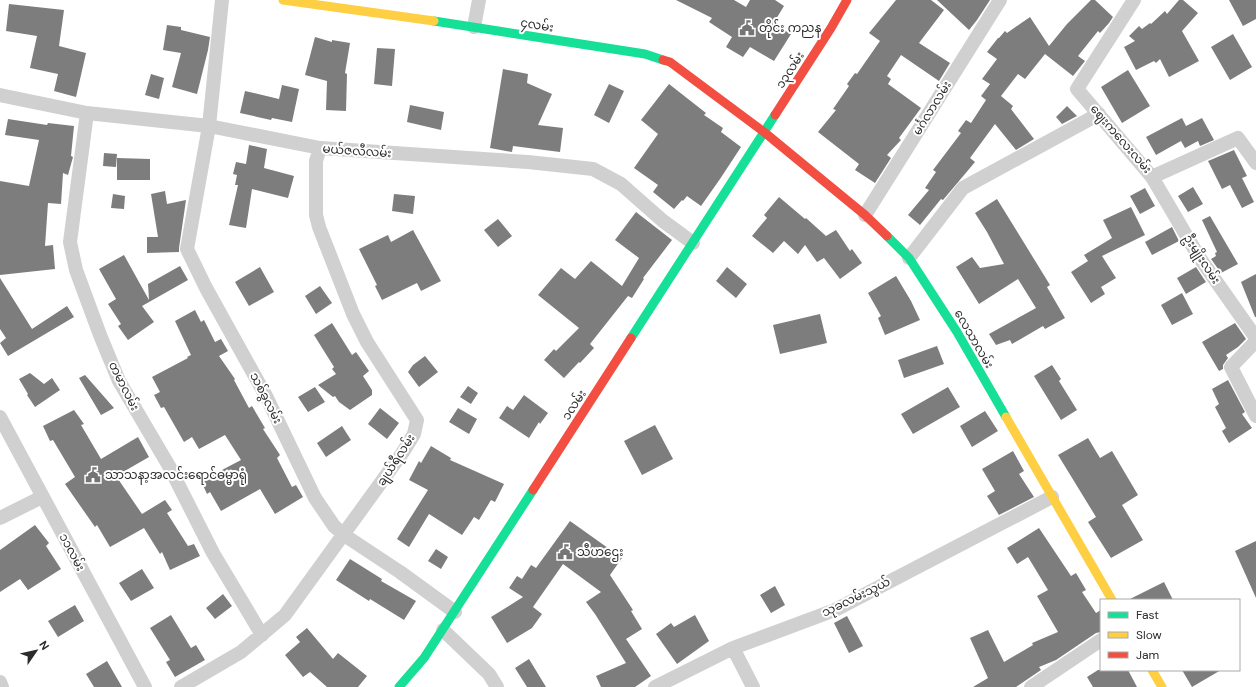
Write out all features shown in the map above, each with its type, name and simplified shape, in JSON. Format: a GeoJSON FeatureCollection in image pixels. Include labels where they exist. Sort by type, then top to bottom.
{"type":"FeatureCollection","features":[{"type":"Feature","properties":{"kind":"street","name":"သစ်ခွလမ်း"},"geometry":{"type":"LineString","coordinates":[[222,0],[209,126],[187,249],[206,288],[267,398],[316,498],[334,526],[344,535],[400,572],[455,612]]}},
{"type":"Feature","properties":{"kind":"street","name":"၄လမ်း"},"geometry":{"type":"LineString","coordinates":[[283,0],[474,27],[645,54],[670,62],[764,132]]}},
{"type":"Feature","properties":{"kind":"street"},"geometry":{"type":"LineString","coordinates":[[474,27],[478,0]]}},
{"type":"Feature","properties":{"kind":"street","name":"၁၃လမ်း"},"geometry":{"type":"LineString","coordinates":[[764,132],[832,28],[847,0]]}},
{"type":"Feature","properties":{"kind":"street","name":"မင်္ဂလာလမ်း"},"geometry":{"type":"LineString","coordinates":[[865,215],[1000,0]]}},
{"type":"Feature","properties":{"kind":"street","name":"ဈေးကလေးလမ်း"},"geometry":{"type":"LineString","coordinates":[[1134,0],[1077,89],[1152,177],[1238,138],[1256,163]]}},
{"type":"Feature","properties":{"kind":"street","name":"မယ်ဇလီလမ်း"},"geometry":{"type":"LineString","coordinates":[[0,95],[87,113],[209,126],[320,148],[528,162],[593,169],[621,184],[663,221],[693,243]]}},
{"type":"Feature","properties":{"kind":"street","name":"တမာလမ်း"},"geometry":{"type":"LineString","coordinates":[[87,113],[70,242],[76,270],[119,381],[169,466],[213,553],[262,635]]}},
{"type":"Feature","properties":{"kind":"street"},"geometry":{"type":"LineString","coordinates":[[909,258],[963,188],[1099,114]]}},
{"type":"Feature","properties":{"kind":"street","name":"လေသာလမ်း"},"geometry":{"type":"LineString","coordinates":[[764,132],[865,215],[909,258],[956,332],[1111,599]]}},
{"type":"Feature","properties":{"kind":"street","name":"၁လမ်း"},"geometry":{"type":"LineString","coordinates":[[399,687],[424,658],[455,612],[764,132]]}},
{"type":"Feature","properties":{"kind":"street","name":"ချယ်ရီလမ်း"},"geometry":{"type":"LineString","coordinates":[[180,687],[241,652],[285,615],[344,535],[403,452],[414,434],[417,420],[367,342],[352,314],[319,227],[316,215],[316,161],[320,148]]}},
{"type":"Feature","properties":{"kind":"street","name":"ဦးမျိုးလမ်း"},"geometry":{"type":"LineString","coordinates":[[1152,177],[1199,257],[1256,340],[1231,368],[1256,416]]}},
{"type":"Feature","properties":{"kind":"street","name":"၁၁လမ်း"},"geometry":{"type":"LineString","coordinates":[[0,417],[145,687]]}},
{"type":"Feature","properties":{"kind":"street"},"geometry":{"type":"LineString","coordinates":[[0,518],[42,497]]}},
{"type":"Feature","properties":{"kind":"street","name":"သုခလမ်းသွယ်"},"geometry":{"type":"LineString","coordinates":[[655,687],[733,648],[835,610],[1052,497]]}},
{"type":"Feature","properties":{"kind":"street"},"geometry":{"type":"LineString","coordinates":[[443,630],[489,674],[497,687]]}},
{"type":"Feature","properties":{"kind":"street"},"geometry":{"type":"LineString","coordinates":[[1031,687],[1100,641]]}},
{"type":"Feature","properties":{"kind":"street"},"geometry":{"type":"LineString","coordinates":[[733,648],[753,687]]}},
{"type":"Feature","properties":{"kind":"street"},"geometry":{"type":"LineString","coordinates":[[1153,671],[1162,687]]}},
{"type":"Feature","properties":{"kind":"street"},"geometry":{"type":"LineString","coordinates":[[0,682],[2,687]]}},
{"type":"Feature","properties":{"kind":"building"},"geometry":{"type":"Polygon","coordinates":[[[676,0],[734,0],[746,7],[750,0],[775,0],[784,6],[773,24],[791,34],[774,61],[750,47],[743,57],[726,47],[732,37],[709,22],[712,18],[676,0]]]}},
{"type":"Feature","properties":{"kind":"building"},"geometry":{"type":"Polygon","coordinates":[[[896,0],[931,0],[944,10],[919,43],[950,63],[939,81],[901,55],[887,76],[891,79],[888,84],[921,108],[899,138],[901,140],[887,155],[891,158],[875,183],[855,170],[859,164],[818,132],[836,110],[833,109],[849,86],[847,84],[855,73],[857,74],[880,41],[869,33],[896,0]]]}},
{"type":"Feature","properties":{"kind":"building"},"geometry":{"type":"Polygon","coordinates":[[[937,0],[990,0],[969,30],[937,0]]]}},
{"type":"Feature","properties":{"kind":"building"},"geometry":{"type":"Polygon","coordinates":[[[1091,0],[1095,0],[1113,17],[1100,33],[1098,31],[1078,56],[1085,61],[1073,76],[1045,54],[1025,79],[1018,74],[1001,96],[1013,106],[1011,109],[1034,139],[1016,150],[995,124],[970,158],[975,162],[943,200],[941,199],[920,225],[908,215],[929,190],[925,188],[936,172],[933,170],[961,133],[958,131],[966,120],[971,123],[986,100],[981,96],[990,84],[982,79],[997,59],[987,52],[1005,31],[1007,33],[1030,17],[1049,46],[1067,24],[1091,0]]]}},
{"type":"Feature","properties":{"kind":"building"},"geometry":{"type":"Polygon","coordinates":[[[1179,0],[1183,0],[1198,13],[1182,31],[1199,61],[1169,77],[1160,59],[1156,63],[1154,61],[1136,70],[1124,47],[1135,41],[1129,36],[1139,26],[1142,29],[1150,23],[1151,24],[1165,11],[1167,14],[1179,0]]]}},
{"type":"Feature","properties":{"kind":"building"},"geometry":{"type":"Polygon","coordinates":[[[1229,0],[1256,0],[1256,19],[1243,26],[1229,0]]]}},
{"type":"Feature","properties":{"kind":"building"},"geometry":{"type":"Polygon","coordinates":[[[9,4],[64,10],[59,46],[86,53],[76,97],[54,91],[58,74],[30,68],[37,36],[6,31],[9,4]]]}},
{"type":"Feature","properties":{"kind":"building"},"geometry":{"type":"Polygon","coordinates":[[[167,25],[181,27],[181,30],[210,37],[197,94],[172,87],[181,53],[163,50],[167,25]]]}},
{"type":"Feature","properties":{"kind":"building"},"geometry":{"type":"Polygon","coordinates":[[[1233,34],[1252,67],[1230,80],[1211,47],[1233,34]]]}},
{"type":"Feature","properties":{"kind":"building"},"geometry":{"type":"Polygon","coordinates":[[[315,37],[332,42],[332,40],[350,43],[345,73],[347,74],[346,111],[326,110],[327,81],[305,75],[315,37]]]}},
{"type":"Feature","properties":{"kind":"building"},"geometry":{"type":"Polygon","coordinates":[[[377,48],[395,49],[392,86],[374,84],[377,48]]]}},
{"type":"Feature","properties":{"kind":"building"},"geometry":{"type":"Polygon","coordinates":[[[503,69],[528,74],[527,83],[552,94],[538,125],[563,128],[560,152],[513,146],[512,152],[490,148],[503,69]]]}},
{"type":"Feature","properties":{"kind":"building"},"geometry":{"type":"Polygon","coordinates":[[[1128,70],[1150,106],[1122,123],[1101,87],[1128,70]]]}},
{"type":"Feature","properties":{"kind":"building"},"geometry":{"type":"Polygon","coordinates":[[[151,74],[164,78],[159,99],[145,95],[151,74]]]}},
{"type":"Feature","properties":{"kind":"building"},"geometry":{"type":"Polygon","coordinates":[[[609,84],[624,91],[609,123],[594,115],[609,84]]]}},
{"type":"Feature","properties":{"kind":"building"},"geometry":{"type":"Polygon","coordinates":[[[669,84],[706,113],[704,115],[723,128],[721,132],[741,147],[701,206],[687,196],[674,209],[653,192],[658,185],[634,168],[658,134],[641,120],[669,84]]]}},
{"type":"Feature","properties":{"kind":"building"},"geometry":{"type":"Polygon","coordinates":[[[282,85],[299,89],[292,122],[272,118],[271,120],[240,113],[245,91],[279,99],[282,85]]]}},
{"type":"Feature","properties":{"kind":"building"},"geometry":{"type":"Polygon","coordinates":[[[410,105],[444,112],[441,130],[407,122],[410,105]]]}},
{"type":"Feature","properties":{"kind":"building"},"geometry":{"type":"Polygon","coordinates":[[[1067,106],[1077,116],[1062,124],[1056,117],[1067,106]]]}},
{"type":"Feature","properties":{"kind":"building"},"geometry":{"type":"Polygon","coordinates":[[[1182,118],[1186,126],[1202,118],[1214,140],[1200,146],[1198,141],[1185,148],[1181,141],[1156,155],[1146,137],[1182,118]]]}},
{"type":"Feature","properties":{"kind":"building"},"geometry":{"type":"Polygon","coordinates":[[[8,119],[47,125],[48,123],[74,126],[71,156],[73,157],[68,175],[63,173],[61,204],[48,203],[45,246],[53,245],[55,269],[0,275],[0,181],[29,186],[39,140],[5,135],[8,119]]]}},
{"type":"Feature","properties":{"kind":"building"},"geometry":{"type":"Polygon","coordinates":[[[249,145],[267,149],[264,168],[294,176],[288,198],[252,189],[246,228],[229,225],[238,185],[235,185],[237,175],[233,174],[236,162],[246,164],[249,145]]]}},
{"type":"Feature","properties":{"kind":"building"},"geometry":{"type":"Polygon","coordinates":[[[1234,150],[1247,176],[1242,178],[1254,202],[1242,208],[1230,185],[1222,189],[1208,161],[1234,150]]]}},
{"type":"Feature","properties":{"kind":"building"},"geometry":{"type":"Polygon","coordinates":[[[104,153],[117,154],[116,167],[103,166],[104,153]]]}},
{"type":"Feature","properties":{"kind":"building"},"geometry":{"type":"Polygon","coordinates":[[[117,158],[150,159],[150,180],[117,180],[117,158]]]}},
{"type":"Feature","properties":{"kind":"building"},"geometry":{"type":"Polygon","coordinates":[[[1193,187],[1203,204],[1188,212],[1178,196],[1193,187]]]}},
{"type":"Feature","properties":{"kind":"building"},"geometry":{"type":"Polygon","coordinates":[[[1145,188],[1155,206],[1140,214],[1130,196],[1145,188]]]}},
{"type":"Feature","properties":{"kind":"building"},"geometry":{"type":"Polygon","coordinates":[[[165,191],[167,204],[186,200],[179,252],[147,253],[147,237],[158,237],[151,194],[165,191]]]}},
{"type":"Feature","properties":{"kind":"building"},"geometry":{"type":"Polygon","coordinates":[[[113,194],[125,196],[124,209],[111,208],[113,194]]]}},
{"type":"Feature","properties":{"kind":"building"},"geometry":{"type":"Polygon","coordinates":[[[394,194],[415,196],[413,214],[392,211],[394,194]]]}},
{"type":"Feature","properties":{"kind":"building"},"geometry":{"type":"Polygon","coordinates":[[[779,197],[826,236],[836,230],[850,251],[852,249],[862,263],[840,279],[824,258],[817,262],[805,245],[798,254],[784,241],[773,253],[752,236],[767,218],[764,215],[779,197]]]}},
{"type":"Feature","properties":{"kind":"building"},"geometry":{"type":"Polygon","coordinates":[[[997,199],[1050,285],[1047,287],[1065,318],[1045,329],[1043,326],[1012,344],[1010,340],[996,345],[989,334],[1036,308],[1018,279],[979,304],[956,267],[972,257],[980,268],[1004,264],[975,213],[997,199]]]}},
{"type":"Feature","properties":{"kind":"building"},"geometry":{"type":"Polygon","coordinates":[[[1131,207],[1145,235],[1102,256],[1116,278],[1101,287],[1105,294],[1091,303],[1071,272],[1088,261],[1084,255],[1112,238],[1103,220],[1131,207]]]}},
{"type":"Feature","properties":{"kind":"building"},"geometry":{"type":"Polygon","coordinates":[[[636,212],[672,240],[643,278],[644,279],[632,298],[628,296],[590,344],[594,348],[564,378],[544,360],[554,349],[556,351],[579,328],[538,295],[561,268],[575,279],[591,261],[622,286],[639,258],[615,240],[636,212]]]}},
{"type":"Feature","properties":{"kind":"building"},"geometry":{"type":"Polygon","coordinates":[[[1210,216],[1238,264],[1221,273],[1211,259],[1216,256],[1215,253],[1217,252],[1202,220],[1210,216]]]}},
{"type":"Feature","properties":{"kind":"building"},"geometry":{"type":"Polygon","coordinates":[[[498,219],[512,236],[498,247],[484,230],[498,219]]]}},
{"type":"Feature","properties":{"kind":"building"},"geometry":{"type":"Polygon","coordinates":[[[1172,227],[1179,241],[1152,255],[1145,242],[1172,227]]]}},
{"type":"Feature","properties":{"kind":"building"},"geometry":{"type":"Polygon","coordinates":[[[413,230],[441,281],[421,291],[417,283],[382,300],[375,286],[377,285],[359,249],[388,235],[391,242],[413,230]]]}},
{"type":"Feature","properties":{"kind":"building"},"geometry":{"type":"Polygon","coordinates":[[[124,255],[149,300],[148,284],[180,266],[188,280],[142,306],[154,322],[128,340],[118,326],[121,324],[108,304],[116,299],[99,269],[124,255]]]}},
{"type":"Feature","properties":{"kind":"building"},"geometry":{"type":"Polygon","coordinates":[[[260,267],[274,292],[249,306],[235,282],[260,267]]]}},
{"type":"Feature","properties":{"kind":"building"},"geometry":{"type":"Polygon","coordinates":[[[727,267],[747,284],[736,298],[716,281],[727,267]]]}},
{"type":"Feature","properties":{"kind":"building"},"geometry":{"type":"Polygon","coordinates":[[[1196,267],[1206,282],[1186,294],[1177,278],[1196,267]]]}},
{"type":"Feature","properties":{"kind":"building"},"geometry":{"type":"Polygon","coordinates":[[[1256,274],[1256,317],[1255,317],[1241,282],[1256,274]]]}},
{"type":"Feature","properties":{"kind":"building"},"geometry":{"type":"Polygon","coordinates":[[[896,276],[920,320],[885,335],[878,318],[881,316],[868,293],[896,276]]]}},
{"type":"Feature","properties":{"kind":"building"},"geometry":{"type":"Polygon","coordinates":[[[0,278],[32,329],[67,306],[74,317],[8,356],[0,343],[6,338],[0,329],[0,278]]]}},
{"type":"Feature","properties":{"kind":"building"},"geometry":{"type":"Polygon","coordinates":[[[320,286],[332,303],[316,314],[305,296],[320,286]]]}},
{"type":"Feature","properties":{"kind":"building"},"geometry":{"type":"Polygon","coordinates":[[[1182,293],[1193,314],[1172,325],[1161,305],[1182,293]]]}},
{"type":"Feature","properties":{"kind":"building"},"geometry":{"type":"Polygon","coordinates":[[[195,310],[201,322],[204,320],[215,342],[221,339],[228,351],[219,356],[235,379],[234,380],[249,408],[252,406],[265,428],[263,429],[280,455],[277,458],[292,487],[296,485],[303,497],[275,514],[260,489],[221,511],[210,492],[207,494],[201,481],[241,460],[225,435],[199,449],[192,437],[184,442],[164,407],[161,408],[154,395],[160,392],[152,377],[191,355],[175,321],[195,310]]]}},
{"type":"Feature","properties":{"kind":"building"},"geometry":{"type":"Polygon","coordinates":[[[820,314],[827,343],[780,354],[773,325],[820,314]]]}},
{"type":"Feature","properties":{"kind":"building"},"geometry":{"type":"Polygon","coordinates":[[[332,323],[352,355],[356,352],[369,371],[363,376],[372,390],[372,395],[350,410],[339,402],[335,396],[333,397],[318,385],[336,374],[332,369],[334,367],[314,335],[332,323]]]}},
{"type":"Feature","properties":{"kind":"building"},"geometry":{"type":"Polygon","coordinates":[[[1235,323],[1246,339],[1238,347],[1226,355],[1228,358],[1223,365],[1223,369],[1219,371],[1202,342],[1235,323]]]}},
{"type":"Feature","properties":{"kind":"building"},"geometry":{"type":"Polygon","coordinates":[[[937,346],[944,364],[904,378],[898,360],[937,346]]]}},
{"type":"Feature","properties":{"kind":"building"},"geometry":{"type":"Polygon","coordinates":[[[425,356],[438,372],[419,387],[408,372],[413,365],[425,356]]]}},
{"type":"Feature","properties":{"kind":"building"},"geometry":{"type":"Polygon","coordinates":[[[1052,365],[1061,379],[1059,381],[1077,410],[1061,420],[1034,376],[1052,365]]]}},
{"type":"Feature","properties":{"kind":"building"},"geometry":{"type":"Polygon","coordinates":[[[30,373],[44,384],[52,378],[60,390],[35,407],[19,379],[30,373]]]}},
{"type":"Feature","properties":{"kind":"building"},"geometry":{"type":"Polygon","coordinates":[[[85,375],[114,408],[101,415],[79,378],[85,375]]]}},
{"type":"Feature","properties":{"kind":"building"},"geometry":{"type":"Polygon","coordinates":[[[1228,380],[1245,412],[1242,414],[1252,428],[1229,443],[1222,431],[1226,428],[1215,407],[1219,404],[1212,389],[1228,380]]]}},
{"type":"Feature","properties":{"kind":"building"},"geometry":{"type":"Polygon","coordinates":[[[468,386],[478,393],[471,404],[460,397],[468,386]]]}},
{"type":"Feature","properties":{"kind":"building"},"geometry":{"type":"Polygon","coordinates":[[[315,387],[325,402],[308,412],[298,397],[315,387]]]}},
{"type":"Feature","properties":{"kind":"building"},"geometry":{"type":"Polygon","coordinates":[[[948,387],[960,407],[913,434],[901,414],[948,387]]]}},
{"type":"Feature","properties":{"kind":"building"},"geometry":{"type":"Polygon","coordinates":[[[524,395],[548,413],[540,424],[539,422],[529,438],[499,418],[507,406],[513,410],[524,395]]]}},
{"type":"Feature","properties":{"kind":"building"},"geometry":{"type":"Polygon","coordinates":[[[380,408],[399,423],[387,439],[368,424],[380,408]]]}},
{"type":"Feature","properties":{"kind":"building"},"geometry":{"type":"Polygon","coordinates":[[[458,408],[477,419],[469,434],[449,422],[458,408]]]}},
{"type":"Feature","properties":{"kind":"building"},"geometry":{"type":"Polygon","coordinates":[[[74,410],[84,424],[81,425],[101,459],[138,437],[149,457],[116,476],[142,514],[165,500],[172,510],[167,513],[188,546],[194,544],[200,556],[170,570],[162,552],[160,554],[144,528],[110,547],[97,525],[95,527],[65,484],[75,477],[53,440],[50,441],[43,426],[74,410]]]}},
{"type":"Feature","properties":{"kind":"building"},"geometry":{"type":"Polygon","coordinates":[[[985,411],[998,431],[972,447],[960,426],[985,411]]]}},
{"type":"Feature","properties":{"kind":"building"},"geometry":{"type":"Polygon","coordinates":[[[655,425],[673,459],[642,475],[624,441],[655,425]]]}},
{"type":"Feature","properties":{"kind":"building"},"geometry":{"type":"Polygon","coordinates":[[[342,426],[351,440],[326,457],[317,443],[342,426]]]}},
{"type":"Feature","properties":{"kind":"building"},"geometry":{"type":"Polygon","coordinates":[[[1088,438],[1100,458],[1112,451],[1138,495],[1122,505],[1143,540],[1111,558],[1088,522],[1096,517],[1058,455],[1088,438]]]}},
{"type":"Feature","properties":{"kind":"building"},"geometry":{"type":"Polygon","coordinates":[[[431,446],[451,458],[450,460],[504,484],[495,502],[491,500],[479,520],[474,517],[462,535],[429,514],[409,547],[397,539],[428,490],[409,480],[419,461],[421,463],[431,446]]]}},
{"type":"Feature","properties":{"kind":"building"},"geometry":{"type":"Polygon","coordinates":[[[1013,451],[1024,471],[1019,474],[1034,497],[999,515],[987,496],[995,491],[982,469],[1013,451]]]}},
{"type":"Feature","properties":{"kind":"building"},"geometry":{"type":"Polygon","coordinates":[[[570,521],[622,558],[610,575],[633,610],[631,611],[642,629],[626,639],[651,676],[635,687],[601,687],[596,676],[626,663],[586,602],[601,592],[563,564],[533,607],[542,614],[532,628],[507,643],[491,617],[523,597],[509,588],[517,576],[522,579],[531,565],[536,568],[570,521]]]}},
{"type":"Feature","properties":{"kind":"building"},"geometry":{"type":"Polygon","coordinates":[[[35,525],[49,543],[46,546],[61,569],[28,590],[20,579],[0,592],[0,550],[35,525]]]}},
{"type":"Feature","properties":{"kind":"building"},"geometry":{"type":"Polygon","coordinates":[[[1039,528],[1071,576],[1076,573],[1086,590],[1082,592],[1096,613],[1100,611],[1100,632],[1096,633],[1056,660],[1039,667],[1041,670],[1016,687],[973,687],[988,678],[970,638],[988,630],[1004,662],[1033,645],[1032,643],[1058,632],[1037,596],[1048,590],[1028,557],[1017,564],[1007,548],[1039,528]]]}},
{"type":"Feature","properties":{"kind":"building"},"geometry":{"type":"Polygon","coordinates":[[[1256,541],[1256,598],[1235,551],[1256,541]]]}},
{"type":"Feature","properties":{"kind":"building"},"geometry":{"type":"Polygon","coordinates":[[[436,549],[448,557],[441,569],[428,561],[436,549]]]}},
{"type":"Feature","properties":{"kind":"building"},"geometry":{"type":"Polygon","coordinates":[[[350,559],[382,579],[381,581],[416,601],[404,620],[370,599],[369,601],[336,580],[350,559]]]}},
{"type":"Feature","properties":{"kind":"building"},"geometry":{"type":"Polygon","coordinates":[[[142,569],[154,588],[131,601],[119,583],[142,569]]]}},
{"type":"Feature","properties":{"kind":"building"},"geometry":{"type":"Polygon","coordinates":[[[1164,582],[1172,599],[1130,599],[1164,582]]]}},
{"type":"Feature","properties":{"kind":"building"},"geometry":{"type":"Polygon","coordinates":[[[775,586],[785,605],[771,613],[760,595],[775,586]]]}},
{"type":"Feature","properties":{"kind":"building"},"geometry":{"type":"Polygon","coordinates":[[[223,594],[232,606],[215,619],[206,608],[223,594]]]}},
{"type":"Feature","properties":{"kind":"building"},"geometry":{"type":"Polygon","coordinates":[[[75,605],[84,621],[58,637],[48,621],[75,605]]]}},
{"type":"Feature","properties":{"kind":"building"},"geometry":{"type":"Polygon","coordinates":[[[171,615],[191,648],[196,645],[205,660],[175,677],[166,662],[170,660],[150,628],[171,615]]]}},
{"type":"Feature","properties":{"kind":"building"},"geometry":{"type":"Polygon","coordinates":[[[695,615],[709,641],[677,664],[656,634],[671,623],[674,627],[695,615]]]}},
{"type":"Feature","properties":{"kind":"building"},"geometry":{"type":"Polygon","coordinates":[[[847,616],[863,646],[849,653],[834,623],[847,616]]]}},
{"type":"Feature","properties":{"kind":"building"},"geometry":{"type":"Polygon","coordinates":[[[307,628],[333,659],[338,653],[367,676],[358,687],[327,687],[310,672],[303,677],[285,655],[300,642],[296,637],[307,628]]]}},
{"type":"Feature","properties":{"kind":"building"},"geometry":{"type":"Polygon","coordinates":[[[529,659],[546,687],[527,687],[515,668],[529,659]]]}},
{"type":"Feature","properties":{"kind":"building"},"geometry":{"type":"Polygon","coordinates":[[[107,661],[122,687],[94,687],[86,674],[107,661]]]}},
{"type":"Feature","properties":{"kind":"building"},"geometry":{"type":"Polygon","coordinates":[[[1098,670],[1129,671],[1137,687],[1093,687],[1087,677],[1098,670]]]}},
{"type":"Feature","properties":{"kind":"building"},"geometry":{"type":"Polygon","coordinates":[[[1183,671],[1219,671],[1192,687],[1183,671]]]}},
{"type":"Feature","properties":{"kind":"traffic: fast"},"geometry":{"type":"LineString","coordinates":[[434,21],[645,54],[663,60]]}},
{"type":"Feature","properties":{"kind":"traffic: fast"},"geometry":{"type":"LineString","coordinates":[[631,338],[775,115]]}},
{"type":"Feature","properties":{"kind":"traffic: fast"},"geometry":{"type":"LineString","coordinates":[[887,236],[909,258],[957,332],[1006,417]]}},
{"type":"Feature","properties":{"kind":"traffic: fast"},"geometry":{"type":"LineString","coordinates":[[399,687],[424,658],[533,490]]}},
{"type":"Feature","properties":{"kind":"traffic: slow"},"geometry":{"type":"LineString","coordinates":[[283,0],[434,21]]}},
{"type":"Feature","properties":{"kind":"traffic: slow"},"geometry":{"type":"LineString","coordinates":[[1006,417],[1111,599]]}},
{"type":"Feature","properties":{"kind":"traffic: slow"},"geometry":{"type":"LineString","coordinates":[[1153,671],[1162,687]]}},
{"type":"Feature","properties":{"kind":"traffic: jam"},"geometry":{"type":"LineString","coordinates":[[775,115],[831,28],[847,0]]}},
{"type":"Feature","properties":{"kind":"traffic: jam"},"geometry":{"type":"LineString","coordinates":[[663,60],[670,62],[764,132],[865,215],[887,236]]}},
{"type":"Feature","properties":{"kind":"traffic: jam"},"geometry":{"type":"LineString","coordinates":[[533,490],[631,338]]}},
{"type":"Feature","properties":{"kind":"place","name":"တိုင်း ကညန"},"geometry":{"type":"Point","coordinates":[747,28]}},
{"type":"Feature","properties":{"kind":"place","name":"သာသနာ့အလင်းရောင်ဓမ္မာရုံ"},"geometry":{"type":"Point","coordinates":[93,475]}},
{"type":"Feature","properties":{"kind":"place","name":"သီဟဌေး"},"geometry":{"type":"Point","coordinates":[565,552]}}]}
